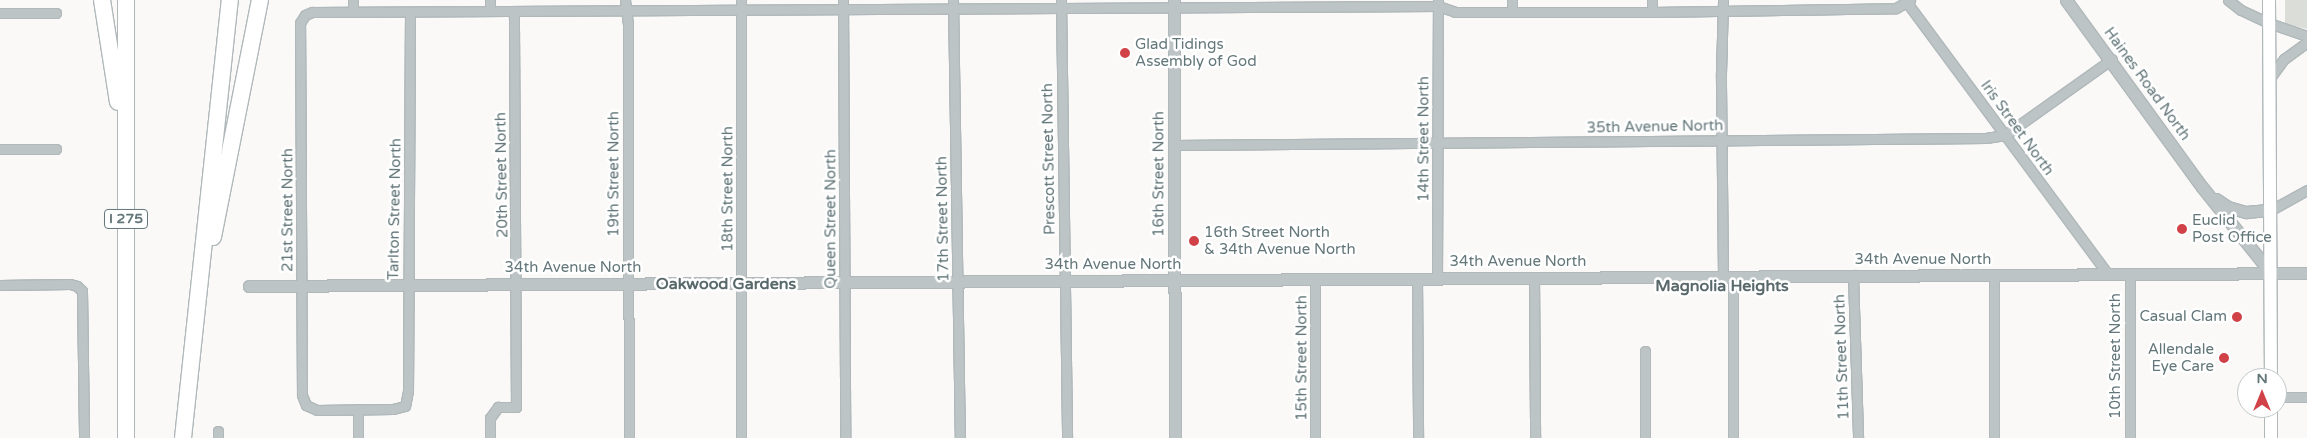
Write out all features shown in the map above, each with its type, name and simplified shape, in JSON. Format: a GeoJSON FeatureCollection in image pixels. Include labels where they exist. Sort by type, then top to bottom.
{"type":"FeatureCollection","features":[{"type":"Feature","properties":{"kind":"highway"},"geometry":{"type":"LineString","coordinates":[[102,0],[126,149]]}},
{"type":"Feature","properties":{"kind":"highway","name":"I 275"},"geometry":{"type":"LineString","coordinates":[[126,0],[126,438]]}},
{"type":"Feature","properties":{"kind":"highway"},"geometry":{"type":"LineString","coordinates":[[183,438],[230,0]]}},
{"type":"Feature","properties":{"kind":"highway"},"geometry":{"type":"LineString","coordinates":[[194,323],[228,169],[260,0]]}},
{"type":"Feature","properties":{"kind":"main road"},"geometry":{"type":"LineString","coordinates":[[2269,0],[2271,368]]}},
{"type":"Feature","properties":{"kind":"main road"},"geometry":{"type":"LineString","coordinates":[[2271,418],[2272,438]]}},
{"type":"Feature","properties":{"kind":"street"},"geometry":{"type":"LineString","coordinates":[[353,0],[353,12],[625,10],[741,5],[1174,3],[1438,3],[1455,12],[1652,12],[1896,8],[1907,1]]}},
{"type":"Feature","properties":{"kind":"street"},"geometry":{"type":"LineString","coordinates":[[490,0],[490,11]]}},
{"type":"Feature","properties":{"kind":"street","name":"19th Street North"},"geometry":{"type":"LineString","coordinates":[[625,0],[628,23],[629,438]]}},
{"type":"Feature","properties":{"kind":"street"},"geometry":{"type":"LineString","coordinates":[[1512,0],[1512,12]]}},
{"type":"Feature","properties":{"kind":"street"},"geometry":{"type":"LineString","coordinates":[[1652,0],[1652,12]]}},
{"type":"Feature","properties":{"kind":"street"},"geometry":{"type":"LineString","coordinates":[[1724,0],[1721,140],[1728,276],[1733,438]]}},
{"type":"Feature","properties":{"kind":"street","name":"Haines Road North"},"geometry":{"type":"LineString","coordinates":[[2066,0],[2112,60],[2202,187],[2271,273]]}},
{"type":"Feature","properties":{"kind":"street"},"geometry":{"type":"LineString","coordinates":[[2228,0],[2241,10],[2268,23],[2307,36]]}},
{"type":"Feature","properties":{"kind":"street","name":"Iris Street North"},"geometry":{"type":"LineString","coordinates":[[1907,1],[2107,273]]}},
{"type":"Feature","properties":{"kind":"street","name":"16th Street North"},"geometry":{"type":"LineString","coordinates":[[1174,3],[1175,438]]}},
{"type":"Feature","properties":{"kind":"street","name":"14th Street North"},"geometry":{"type":"LineString","coordinates":[[1437,278],[1438,3]]}},
{"type":"Feature","properties":{"kind":"street","name":"Queen Street North"},"geometry":{"type":"LineString","coordinates":[[843,4],[845,438]]}},
{"type":"Feature","properties":{"kind":"street","name":"17th Street North"},"geometry":{"type":"LineString","coordinates":[[953,4],[960,438]]}},
{"type":"Feature","properties":{"kind":"street","name":"Prescott Street North"},"geometry":{"type":"LineString","coordinates":[[1060,4],[1067,438]]}},
{"type":"Feature","properties":{"kind":"street","name":"18th Street North"},"geometry":{"type":"LineString","coordinates":[[741,5],[743,282],[741,438]]}},
{"type":"Feature","properties":{"kind":"street","name":"20th Street North"},"geometry":{"type":"LineString","coordinates":[[490,438],[490,418],[498,407],[516,407],[517,284],[514,11]]}},
{"type":"Feature","properties":{"kind":"street","name":"21st Street North"},"geometry":{"type":"LineString","coordinates":[[353,12],[312,12],[305,15],[300,23],[302,395],[306,405],[317,410],[358,409]]}},
{"type":"Feature","properties":{"kind":"street","name":"Tarlton Street North"},"geometry":{"type":"LineString","coordinates":[[358,409],[393,409],[405,406],[408,391],[410,12]]}},
{"type":"Feature","properties":{"kind":"street"},"geometry":{"type":"LineString","coordinates":[[0,14],[56,13]]}},
{"type":"Feature","properties":{"kind":"street"},"geometry":{"type":"LineString","coordinates":[[2270,78],[2284,59],[2307,42]]}},
{"type":"Feature","properties":{"kind":"street","name":"35th Avenue North"},"geometry":{"type":"LineString","coordinates":[[1174,145],[1986,138],[2005,135],[2112,60]]}},
{"type":"Feature","properties":{"kind":"street"},"geometry":{"type":"LineString","coordinates":[[0,149],[56,148]]}},
{"type":"Feature","properties":{"kind":"street","name":"Haines Road North"},"geometry":{"type":"LineString","coordinates":[[2202,187],[2228,207],[2246,212],[2271,210]]}},
{"type":"Feature","properties":{"kind":"street"},"geometry":{"type":"LineString","coordinates":[[2271,210],[2307,190]]}},
{"type":"Feature","properties":{"kind":"street","name":"34th Avenue North"},"geometry":{"type":"LineString","coordinates":[[249,286],[2307,272]]}},
{"type":"Feature","properties":{"kind":"street","name":"10th Street North"},"geometry":{"type":"LineString","coordinates":[[2130,273],[2130,438]]}},
{"type":"Feature","properties":{"kind":"street"},"geometry":{"type":"LineString","coordinates":[[1994,274],[1994,438]]}},
{"type":"Feature","properties":{"kind":"street","name":"11th Street North"},"geometry":{"type":"LineString","coordinates":[[1853,275],[1858,438]]}},
{"type":"Feature","properties":{"kind":"street"},"geometry":{"type":"LineString","coordinates":[[1534,277],[1535,438]]}},
{"type":"Feature","properties":{"kind":"street","name":"15th Street North"},"geometry":{"type":"LineString","coordinates":[[1315,278],[1315,438]]}},
{"type":"Feature","properties":{"kind":"street"},"geometry":{"type":"LineString","coordinates":[[1417,278],[1418,438]]}},
{"type":"Feature","properties":{"kind":"street"},"geometry":{"type":"LineString","coordinates":[[0,285],[73,284],[83,294],[84,438]]}},
{"type":"Feature","properties":{"kind":"street"},"geometry":{"type":"LineString","coordinates":[[1645,351],[1645,438]]}},
{"type":"Feature","properties":{"kind":"street"},"geometry":{"type":"LineString","coordinates":[[2287,397],[2307,397]]}},
{"type":"Feature","properties":{"kind":"street"},"geometry":{"type":"LineString","coordinates":[[358,409],[358,438]]}},
{"type":"Feature","properties":{"kind":"shaded area"},"geometry":{"type":"Polygon","coordinates":[[[2285,0],[2307,0],[2307,29],[2285,24],[2285,0]]]}},
{"type":"Feature","properties":{"kind":"place","name":"Glad Tidings Assembly of God"},"geometry":{"type":"Point","coordinates":[1125,53]}},
{"type":"Feature","properties":{"kind":"place","name":"Euclid Post Office"},"geometry":{"type":"Point","coordinates":[2182,229]}},
{"type":"Feature","properties":{"kind":"place","name":"16th Street North & 34th Avenue North"},"geometry":{"type":"Point","coordinates":[1194,241]}},
{"type":"Feature","properties":{"kind":"place","name":"Casual Clam"},"geometry":{"type":"Point","coordinates":[2237,317]}},
{"type":"Feature","properties":{"kind":"place","name":"Allendale Eye Care"},"geometry":{"type":"Point","coordinates":[2224,358]}},
{"type":"Feature","properties":{"kind":"district","name":"Oakwood Gardens"},"geometry":{"type":"Point","coordinates":[726,284]}},
{"type":"Feature","properties":{"kind":"district","name":"Magnolia Heights"},"geometry":{"type":"Point","coordinates":[1722,286]}}]}
